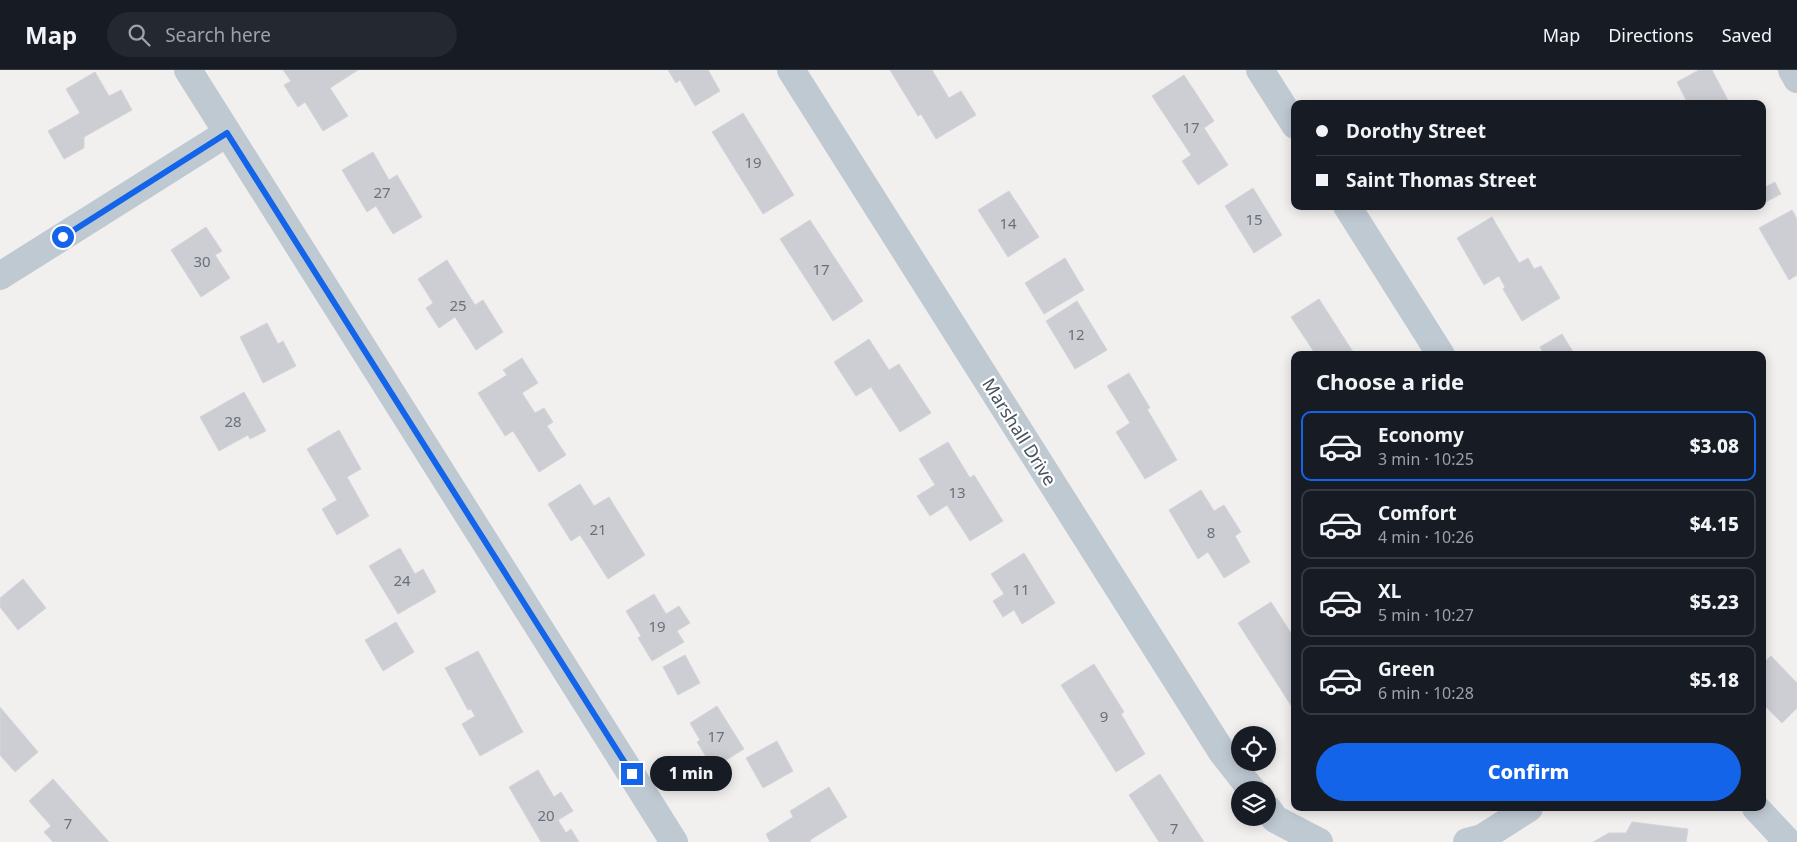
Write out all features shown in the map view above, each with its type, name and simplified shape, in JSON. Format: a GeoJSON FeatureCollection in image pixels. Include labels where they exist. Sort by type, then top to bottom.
{"type":"FeatureCollection","features":[{"type":"Feature","properties":{"kind":"street"},"geometry":{"type":"LineString","coordinates":[[188,70],[674,842]]}},
{"type":"Feature","properties":{"kind":"street","name":"Marshall Drive"},"geometry":{"type":"LineString","coordinates":[[791,70],[1222,752],[1245,781]]}},
{"type":"Feature","properties":{"kind":"street"},"geometry":{"type":"LineString","coordinates":[[1260,70],[1291,119]]}},
{"type":"Feature","properties":{"kind":"street"},"geometry":{"type":"LineString","coordinates":[[1792,70],[1797,79]]}},
{"type":"Feature","properties":{"kind":"street"},"geometry":{"type":"LineString","coordinates":[[0,276],[227,133]]}},
{"type":"Feature","properties":{"kind":"street"},"geometry":{"type":"LineString","coordinates":[[1349,210],[1438,351]]}},
{"type":"Feature","properties":{"kind":"street"},"geometry":{"type":"LineString","coordinates":[[1468,842],[1482,838],[1523,811]]}},
{"type":"Feature","properties":{"kind":"street"},"geometry":{"type":"LineString","coordinates":[[1759,811],[1788,842]]}},
{"type":"Feature","properties":{"kind":"street"},"geometry":{"type":"LineString","coordinates":[[1276,820],[1319,842]]}},
{"type":"Feature","properties":{"kind":"building"},"geometry":{"type":"Polygon","coordinates":[[[283,70],[358,70],[330,88],[348,116],[323,131],[305,102],[298,107],[284,85],[291,81],[283,70]]]}},
{"type":"Feature","properties":{"kind":"building"},"geometry":{"type":"Polygon","coordinates":[[[668,70],[708,70],[720,91],[695,106],[680,80],[676,83],[668,70]]]}},
{"type":"Feature","properties":{"kind":"building"},"geometry":{"type":"Polygon","coordinates":[[[890,70],[932,70],[949,98],[961,91],[976,115],[936,139],[921,114],[918,116],[890,70]]]}},
{"type":"Feature","properties":{"kind":"building"},"geometry":{"type":"Polygon","coordinates":[[[1699,70],[1712,70],[1728,100],[1686,100],[1677,82],[1699,70]]]}},
{"type":"Feature","properties":{"kind":"building"},"geometry":{"type":"Polygon","coordinates":[[[95,72],[109,96],[121,90],[132,110],[84,137],[84,148],[64,159],[48,131],[80,113],[66,89],[95,72]]]}},
{"type":"Feature","properties":{"kind":"building"},"geometry":{"type":"Polygon","coordinates":[[[1184,75],[1214,121],[1204,128],[1228,165],[1198,185],[1182,161],[1191,155],[1152,96],[1184,75]]]}},
{"type":"Feature","properties":{"kind":"building"},"geometry":{"type":"Polygon","coordinates":[[[743,113],[794,195],[763,214],[712,132],[743,113]]]}},
{"type":"Feature","properties":{"kind":"building"},"geometry":{"type":"Polygon","coordinates":[[[373,152],[389,180],[397,175],[422,217],[393,234],[376,206],[367,212],[342,170],[373,152]]]}},
{"type":"Feature","properties":{"kind":"building"},"geometry":{"type":"Polygon","coordinates":[[[1775,182],[1781,194],[1766,202],[1766,187],[1775,182]]]}},
{"type":"Feature","properties":{"kind":"building"},"geometry":{"type":"Polygon","coordinates":[[[1253,188],[1282,235],[1254,253],[1225,206],[1253,188]]]}},
{"type":"Feature","properties":{"kind":"building"},"geometry":{"type":"Polygon","coordinates":[[[1009,191],[1039,237],[1008,257],[978,210],[1009,191]]]}},
{"type":"Feature","properties":{"kind":"building"},"geometry":{"type":"Polygon","coordinates":[[[1792,210],[1797,219],[1797,275],[1789,280],[1759,228],[1792,210]]]}},
{"type":"Feature","properties":{"kind":"building"},"geometry":{"type":"Polygon","coordinates":[[[1492,217],[1519,263],[1528,258],[1534,269],[1541,266],[1560,298],[1522,321],[1503,289],[1505,287],[1499,276],[1484,285],[1457,238],[1492,217]]]}},
{"type":"Feature","properties":{"kind":"building"},"geometry":{"type":"Polygon","coordinates":[[[810,220],[863,301],[833,321],[780,239],[810,220]]]}},
{"type":"Feature","properties":{"kind":"building"},"geometry":{"type":"Polygon","coordinates":[[[206,227],[222,251],[215,255],[230,278],[201,297],[171,250],[206,227]]]}},
{"type":"Feature","properties":{"kind":"building"},"geometry":{"type":"Polygon","coordinates":[[[1065,258],[1084,290],[1044,314],[1025,283],[1065,258]]]}},
{"type":"Feature","properties":{"kind":"building"},"geometry":{"type":"Polygon","coordinates":[[[447,260],[475,305],[483,300],[503,332],[476,350],[455,317],[439,328],[426,308],[433,303],[418,279],[447,260]]]}},
{"type":"Feature","properties":{"kind":"building"},"geometry":{"type":"Polygon","coordinates":[[[1319,299],[1352,351],[1313,351],[1291,317],[1319,299]]]}},
{"type":"Feature","properties":{"kind":"building"},"geometry":{"type":"Polygon","coordinates":[[[1077,301],[1107,350],[1075,369],[1046,321],[1077,301]]]}},
{"type":"Feature","properties":{"kind":"building"},"geometry":{"type":"Polygon","coordinates":[[[267,323],[278,344],[283,341],[296,366],[263,383],[240,337],[267,323]]]}},
{"type":"Feature","properties":{"kind":"building"},"geometry":{"type":"Polygon","coordinates":[[[1562,334],[1573,351],[1542,351],[1540,347],[1562,334]]]}},
{"type":"Feature","properties":{"kind":"building"},"geometry":{"type":"Polygon","coordinates":[[[869,339],[889,370],[899,364],[931,413],[900,432],[871,387],[856,396],[834,362],[869,339]]]}},
{"type":"Feature","properties":{"kind":"building"},"geometry":{"type":"Polygon","coordinates":[[[522,358],[538,383],[522,393],[535,413],[544,408],[553,422],[547,426],[566,455],[539,472],[513,431],[505,436],[478,393],[507,375],[503,370],[522,358]]]}},
{"type":"Feature","properties":{"kind":"building"},"geometry":{"type":"Polygon","coordinates":[[[1129,373],[1150,408],[1147,409],[1177,460],[1145,479],[1116,432],[1130,423],[1107,386],[1129,373]]]}},
{"type":"Feature","properties":{"kind":"building"},"geometry":{"type":"Polygon","coordinates":[[[244,392],[266,431],[250,439],[248,435],[219,451],[200,417],[244,392]]]}},
{"type":"Feature","properties":{"kind":"building"},"geometry":{"type":"Polygon","coordinates":[[[339,430],[361,469],[347,477],[369,516],[337,535],[322,509],[337,500],[307,449],[339,430]]]}},
{"type":"Feature","properties":{"kind":"building"},"geometry":{"type":"Polygon","coordinates":[[[948,442],[970,478],[974,475],[1003,521],[970,541],[947,505],[930,516],[917,496],[935,485],[919,459],[948,442]]]}},
{"type":"Feature","properties":{"kind":"building"},"geometry":{"type":"Polygon","coordinates":[[[580,484],[594,506],[609,497],[645,555],[608,579],[580,535],[571,541],[548,504],[580,484]]]}},
{"type":"Feature","properties":{"kind":"building"},"geometry":{"type":"Polygon","coordinates":[[[1201,490],[1214,511],[1224,505],[1241,532],[1235,536],[1250,562],[1224,578],[1208,552],[1198,559],[1169,510],[1201,490]]]}},
{"type":"Feature","properties":{"kind":"building"},"geometry":{"type":"Polygon","coordinates":[[[400,548],[415,574],[423,569],[436,592],[398,614],[369,566],[400,548]]]}},
{"type":"Feature","properties":{"kind":"building"},"geometry":{"type":"Polygon","coordinates":[[[1024,553],[1055,603],[1022,624],[1014,610],[1003,617],[993,601],[1004,594],[991,574],[1024,553]]]}},
{"type":"Feature","properties":{"kind":"building"},"geometry":{"type":"Polygon","coordinates":[[[23,579],[46,608],[18,630],[0,607],[0,598],[23,579]]]}},
{"type":"Feature","properties":{"kind":"building"},"geometry":{"type":"Polygon","coordinates":[[[654,594],[666,614],[679,606],[690,623],[677,631],[684,642],[652,661],[638,638],[641,636],[626,611],[654,594]]]}},
{"type":"Feature","properties":{"kind":"building"},"geometry":{"type":"Polygon","coordinates":[[[1271,602],[1291,633],[1291,705],[1238,623],[1271,602]]]}},
{"type":"Feature","properties":{"kind":"building"},"geometry":{"type":"Polygon","coordinates":[[[396,622],[414,652],[383,671],[365,640],[396,622]]]}},
{"type":"Feature","properties":{"kind":"building"},"geometry":{"type":"Polygon","coordinates":[[[478,651],[523,732],[480,756],[462,724],[475,716],[471,709],[468,710],[445,668],[478,651]]]}},
{"type":"Feature","properties":{"kind":"building"},"geometry":{"type":"Polygon","coordinates":[[[685,655],[700,683],[678,695],[663,667],[685,655]]]}},
{"type":"Feature","properties":{"kind":"building"},"geometry":{"type":"Polygon","coordinates":[[[1771,656],[1797,683],[1797,708],[1782,723],[1766,707],[1766,660],[1771,656]]]}},
{"type":"Feature","properties":{"kind":"building"},"geometry":{"type":"Polygon","coordinates":[[[1094,664],[1124,712],[1121,714],[1145,754],[1116,772],[1061,685],[1094,664]]]}},
{"type":"Feature","properties":{"kind":"building"},"geometry":{"type":"Polygon","coordinates":[[[717,706],[744,749],[713,768],[697,742],[700,740],[690,723],[717,706]]]}},
{"type":"Feature","properties":{"kind":"building"},"geometry":{"type":"Polygon","coordinates":[[[0,707],[38,752],[15,772],[0,755],[0,707]]]}},
{"type":"Feature","properties":{"kind":"building"},"geometry":{"type":"Polygon","coordinates":[[[777,741],[793,771],[763,788],[746,758],[777,741]]]}},
{"type":"Feature","properties":{"kind":"building"},"geometry":{"type":"Polygon","coordinates":[[[538,770],[554,797],[561,792],[573,811],[558,820],[566,833],[571,829],[579,842],[541,842],[509,787],[538,770]]]}},
{"type":"Feature","properties":{"kind":"building"},"geometry":{"type":"Polygon","coordinates":[[[1160,774],[1204,842],[1159,842],[1129,795],[1160,774]]]}},
{"type":"Feature","properties":{"kind":"building"},"geometry":{"type":"Polygon","coordinates":[[[53,779],[109,842],[53,842],[44,832],[51,826],[29,801],[53,779]]]}},
{"type":"Feature","properties":{"kind":"building"},"geometry":{"type":"Polygon","coordinates":[[[829,787],[847,817],[810,840],[811,842],[770,842],[766,834],[793,817],[790,811],[829,787]]]}},
{"type":"Feature","properties":{"kind":"building"},"geometry":{"type":"Polygon","coordinates":[[[1632,822],[1688,829],[1686,842],[1593,842],[1609,833],[1626,833],[1632,822]]]}},
{"type":"Feature","properties":{"kind":"route"},"geometry":{"type":"LineString","coordinates":[[63,237],[227,133],[632,774]]}}]}
